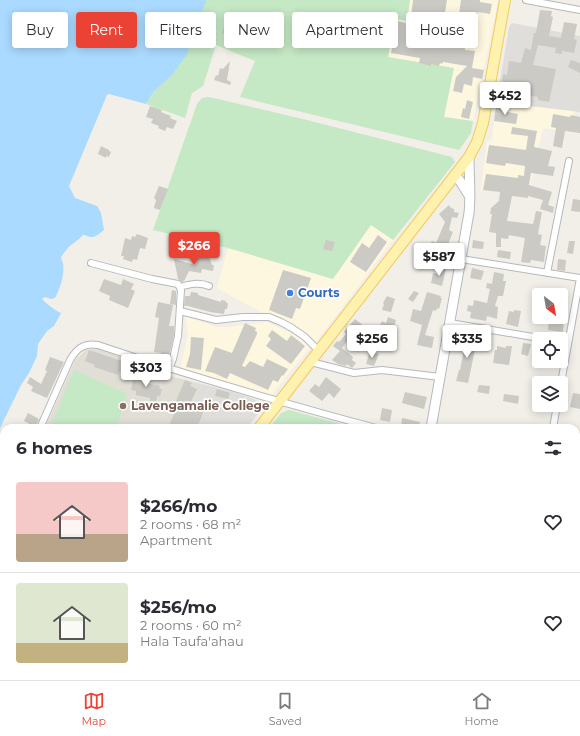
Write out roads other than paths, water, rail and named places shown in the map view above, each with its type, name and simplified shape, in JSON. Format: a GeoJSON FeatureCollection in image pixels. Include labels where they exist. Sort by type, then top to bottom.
{"type":"FeatureCollection","features":[{"type":"Feature","properties":{"kind":"main road"},"geometry":{"type":"LineString","coordinates":[[263,424],[455,176],[477,142],[483,124],[505,0]]}},
{"type":"Feature","properties":{"kind":"main road"},"geometry":{"type":"LineString","coordinates":[[432,424],[460,259],[470,213],[471,198],[469,156]]}},
{"type":"Feature","properties":{"kind":"main road"},"geometry":{"type":"LineString","coordinates":[[455,176],[471,198]]}},
{"type":"Feature","properties":{"kind":"street"},"geometry":{"type":"LineString","coordinates":[[526,0],[580,10]]}},
{"type":"Feature","properties":{"kind":"street"},"geometry":{"type":"LineString","coordinates":[[547,273],[569,161]]}},
{"type":"Feature","properties":{"kind":"street"},"geometry":{"type":"LineString","coordinates":[[460,259],[580,278],[568,343]]}},
{"type":"Feature","properties":{"kind":"street"},"geometry":{"type":"LineString","coordinates":[[91,263],[152,279],[175,283],[180,287]]}},
{"type":"Feature","properties":{"kind":"street"},"geometry":{"type":"LineString","coordinates":[[180,287],[197,283],[209,286]]}},
{"type":"Feature","properties":{"kind":"street"},"geometry":{"type":"LineString","coordinates":[[169,369],[173,359],[178,336],[180,287]]}},
{"type":"Feature","properties":{"kind":"street"},"geometry":{"type":"LineString","coordinates":[[180,311],[216,320],[243,317],[269,317],[292,328],[305,337],[320,351]]}},
{"type":"Feature","properties":{"kind":"street"},"geometry":{"type":"LineString","coordinates":[[450,322],[532,337]]}},
{"type":"Feature","properties":{"kind":"street"},"geometry":{"type":"LineString","coordinates":[[42,424],[75,351],[82,346],[90,344],[98,345],[169,369],[280,402],[361,424]]}},
{"type":"Feature","properties":{"kind":"street"},"geometry":{"type":"LineString","coordinates":[[311,362],[354,373],[382,370],[440,377]]}},
{"type":"Feature","properties":{"kind":"street"},"geometry":{"type":"LineString","coordinates":[[554,424],[556,412]]}},
{"type":"Feature","properties":{"kind":"water"},"geometry":{"type":"Polygon","coordinates":[[[0,0],[205,0],[206,2],[202,12],[145,12],[145,48],[189,48],[187,54],[172,75],[154,91],[146,104],[109,94],[107,95],[69,186],[75,198],[97,206],[101,213],[104,230],[93,237],[83,235],[69,247],[61,257],[63,272],[62,281],[57,294],[55,298],[51,299],[45,297],[42,299],[61,313],[54,326],[47,331],[38,344],[37,356],[2,424],[0,424],[0,0]]]}},
{"type":"Feature","properties":{"kind":"place","name":"Courts"},"geometry":{"type":"Point","coordinates":[290,293]}},
{"type":"Feature","properties":{"kind":"place","name":"Lavengamalie College"},"geometry":{"type":"Point","coordinates":[123,406]}}]}
